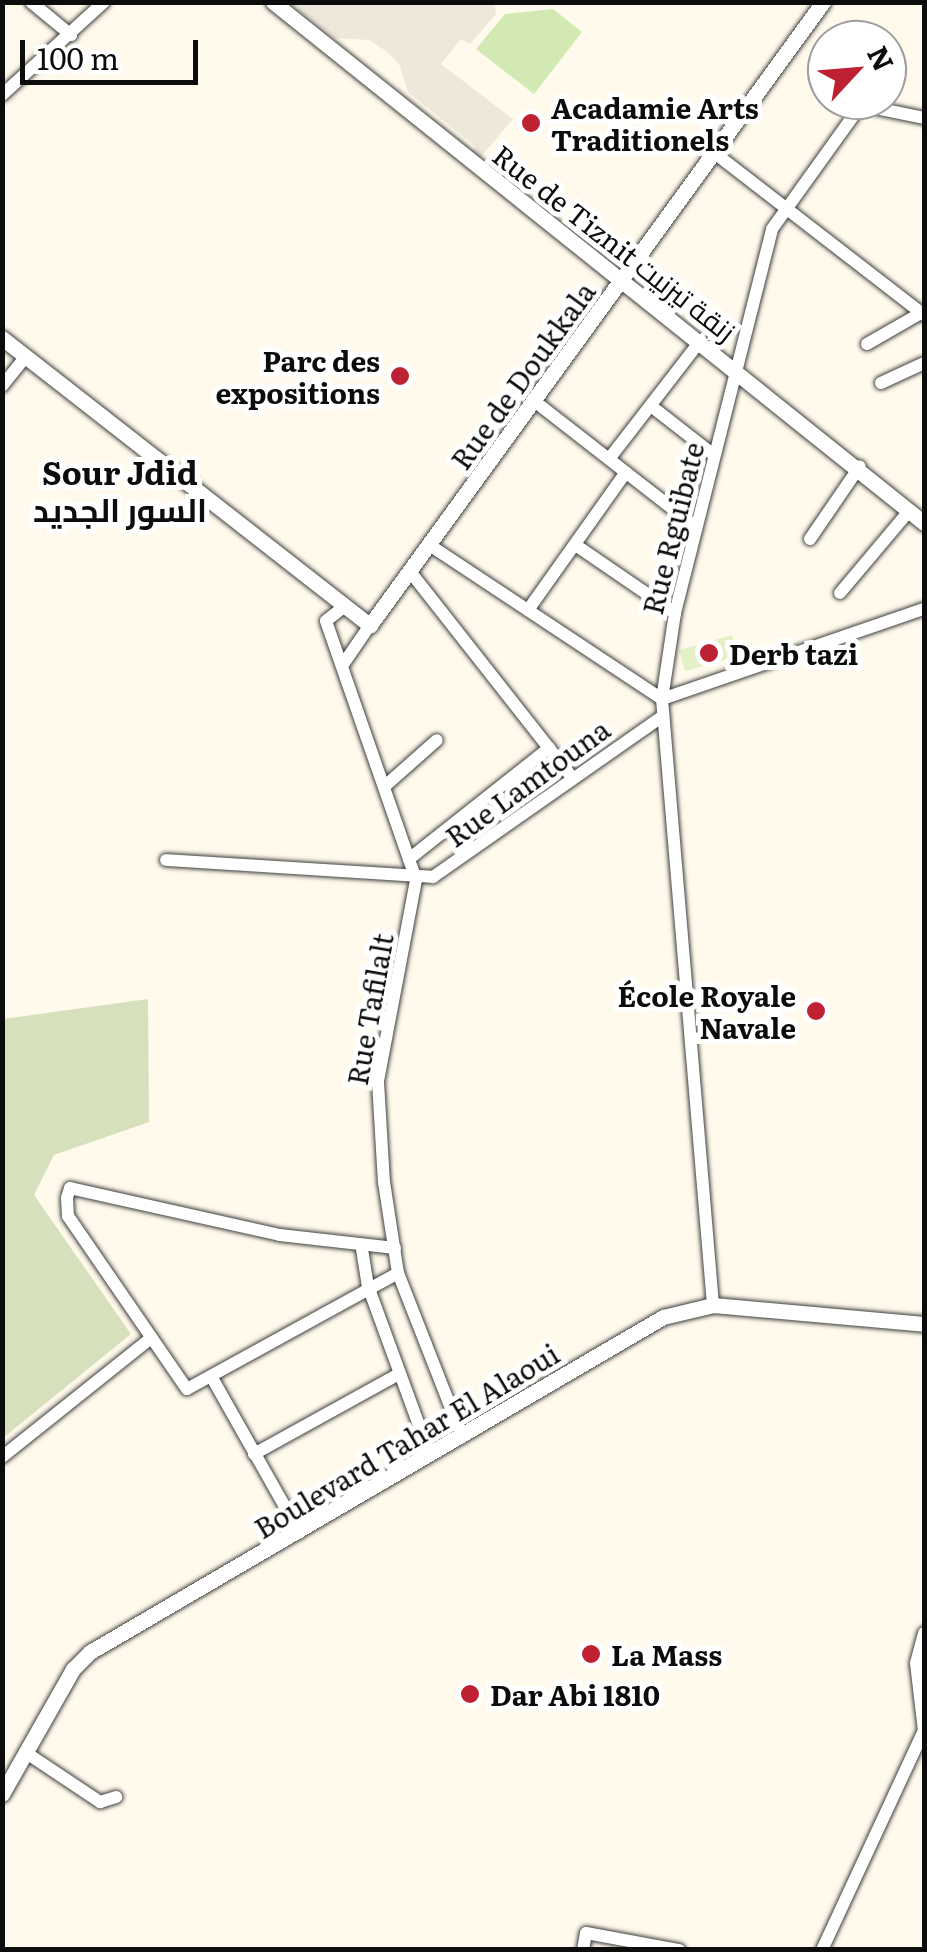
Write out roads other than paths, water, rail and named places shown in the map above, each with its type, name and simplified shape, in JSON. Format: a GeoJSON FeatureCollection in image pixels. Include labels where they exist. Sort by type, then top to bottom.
{"type":"FeatureCollection","features":[{"type":"Feature","properties":{"kind":"street"},"geometry":{"type":"LineString","coordinates":[[31,2],[71,34]]}},
{"type":"Feature","properties":{"kind":"street"},"geometry":{"type":"LineString","coordinates":[[2,96],[104,2]]}},
{"type":"Feature","properties":{"kind":"street","name":"Rue de Tiznit زنقة تيزنيت"},"geometry":{"type":"LineString","coordinates":[[273,2],[860,466],[924,523]]}},
{"type":"Feature","properties":{"kind":"street","name":"Rue de Doukkala"},"geometry":{"type":"LineString","coordinates":[[370,625],[412,574],[712,151],[823,4]]}},
{"type":"Feature","properties":{"kind":"street","name":"Rue Rguibate"},"geometry":{"type":"LineString","coordinates":[[713,1305],[662,699],[674,613],[738,370],[760,257],[784,208],[861,104],[924,118]]}},
{"type":"Feature","properties":{"kind":"street"},"geometry":{"type":"LineString","coordinates":[[712,151],[923,314],[867,344]]}},
{"type":"Feature","properties":{"kind":"street"},"geometry":{"type":"LineString","coordinates":[[2,338],[370,625],[344,663]]}},
{"type":"Feature","properties":{"kind":"street"},"geometry":{"type":"LineString","coordinates":[[608,459],[701,340]]}},
{"type":"Feature","properties":{"kind":"street"},"geometry":{"type":"LineString","coordinates":[[2,386],[26,356]]}},
{"type":"Feature","properties":{"kind":"street"},"geometry":{"type":"LineString","coordinates":[[880,383],[924,363]]}},
{"type":"Feature","properties":{"kind":"street"},"geometry":{"type":"LineString","coordinates":[[534,400],[696,527]]}},
{"type":"Feature","properties":{"kind":"street"},"geometry":{"type":"LineString","coordinates":[[651,406],[714,455]]}},
{"type":"Feature","properties":{"kind":"street"},"geometry":{"type":"LineString","coordinates":[[810,539],[860,466]]}},
{"type":"Feature","properties":{"kind":"street"},"geometry":{"type":"LineString","coordinates":[[528,610],[626,472]]}},
{"type":"Feature","properties":{"kind":"street"},"geometry":{"type":"LineString","coordinates":[[840,594],[910,511]]}},
{"type":"Feature","properties":{"kind":"street"},"geometry":{"type":"LineString","coordinates":[[432,546],[662,699],[924,610]]}},
{"type":"Feature","properties":{"kind":"street"},"geometry":{"type":"LineString","coordinates":[[577,546],[674,613]]}},
{"type":"Feature","properties":{"kind":"street"},"geometry":{"type":"LineString","coordinates":[[412,574],[572,776]]}},
{"type":"Feature","properties":{"kind":"street","name":"Rue Tafilalt"},"geometry":{"type":"LineString","coordinates":[[345,606],[326,621],[344,663],[416,880],[378,1082],[398,1274],[461,1434]]}},
{"type":"Feature","properties":{"kind":"street","name":"Rue Lamtouna"},"geometry":{"type":"LineString","coordinates":[[416,880],[451,868],[572,776],[664,716]]}},
{"type":"Feature","properties":{"kind":"street"},"geometry":{"type":"LineString","coordinates":[[385,786],[437,740]]}},
{"type":"Feature","properties":{"kind":"street"},"geometry":{"type":"LineString","coordinates":[[410,859],[549,748]]}},
{"type":"Feature","properties":{"kind":"street"},"geometry":{"type":"LineString","coordinates":[[166,860],[416,880]]}},
{"type":"Feature","properties":{"kind":"street"},"geometry":{"type":"LineString","coordinates":[[395,1248],[362,1249],[70,1188],[68,1216],[187,1388],[368,1286],[398,1274]]}},
{"type":"Feature","properties":{"kind":"street"},"geometry":{"type":"LineString","coordinates":[[362,1249],[368,1286],[430,1454]]}},
{"type":"Feature","properties":{"kind":"street","name":"Boulevard Tahar El Alaoui"},"geometry":{"type":"LineString","coordinates":[[2,1794],[82,1658],[663,1316],[713,1305],[924,1324]]}},
{"type":"Feature","properties":{"kind":"street"},"geometry":{"type":"LineString","coordinates":[[2,1457],[151,1338]]}},
{"type":"Feature","properties":{"kind":"street"},"geometry":{"type":"LineString","coordinates":[[254,1454],[399,1374]]}},
{"type":"Feature","properties":{"kind":"street"},"geometry":{"type":"LineString","coordinates":[[211,1376],[300,1533]]}},
{"type":"Feature","properties":{"kind":"street"},"geometry":{"type":"LineString","coordinates":[[822,1950],[924,1730],[916,1663],[924,1633]]}},
{"type":"Feature","properties":{"kind":"street"},"geometry":{"type":"LineString","coordinates":[[28,1754],[100,1802],[116,1797]]}},
{"type":"Feature","properties":{"kind":"street"},"geometry":{"type":"LineString","coordinates":[[583,1950],[586,1934],[679,1950]]}},
{"type":"Feature","properties":{"kind":"place","name":"Acadamie Arts Traditionels"},"geometry":{"type":"Point","coordinates":[531,123]}},
{"type":"Feature","properties":{"kind":"place","name":"Parc des expositions"},"geometry":{"type":"Point","coordinates":[400,376]}},
{"type":"Feature","properties":{"kind":"place","name":"Derb tazi"},"geometry":{"type":"Point","coordinates":[709,653]}},
{"type":"Feature","properties":{"kind":"place","name":"École Royale Navale"},"geometry":{"type":"Point","coordinates":[816,1011]}},
{"type":"Feature","properties":{"kind":"place","name":"La Mass"},"geometry":{"type":"Point","coordinates":[591,1654]}},
{"type":"Feature","properties":{"kind":"place","name":"Dar Abi 1810"},"geometry":{"type":"Point","coordinates":[470,1694]}},
{"type":"Feature","properties":{"kind":"district","name":"Sour Jdid السور الجديد"},"geometry":{"type":"Point","coordinates":[120,490]}}]}
